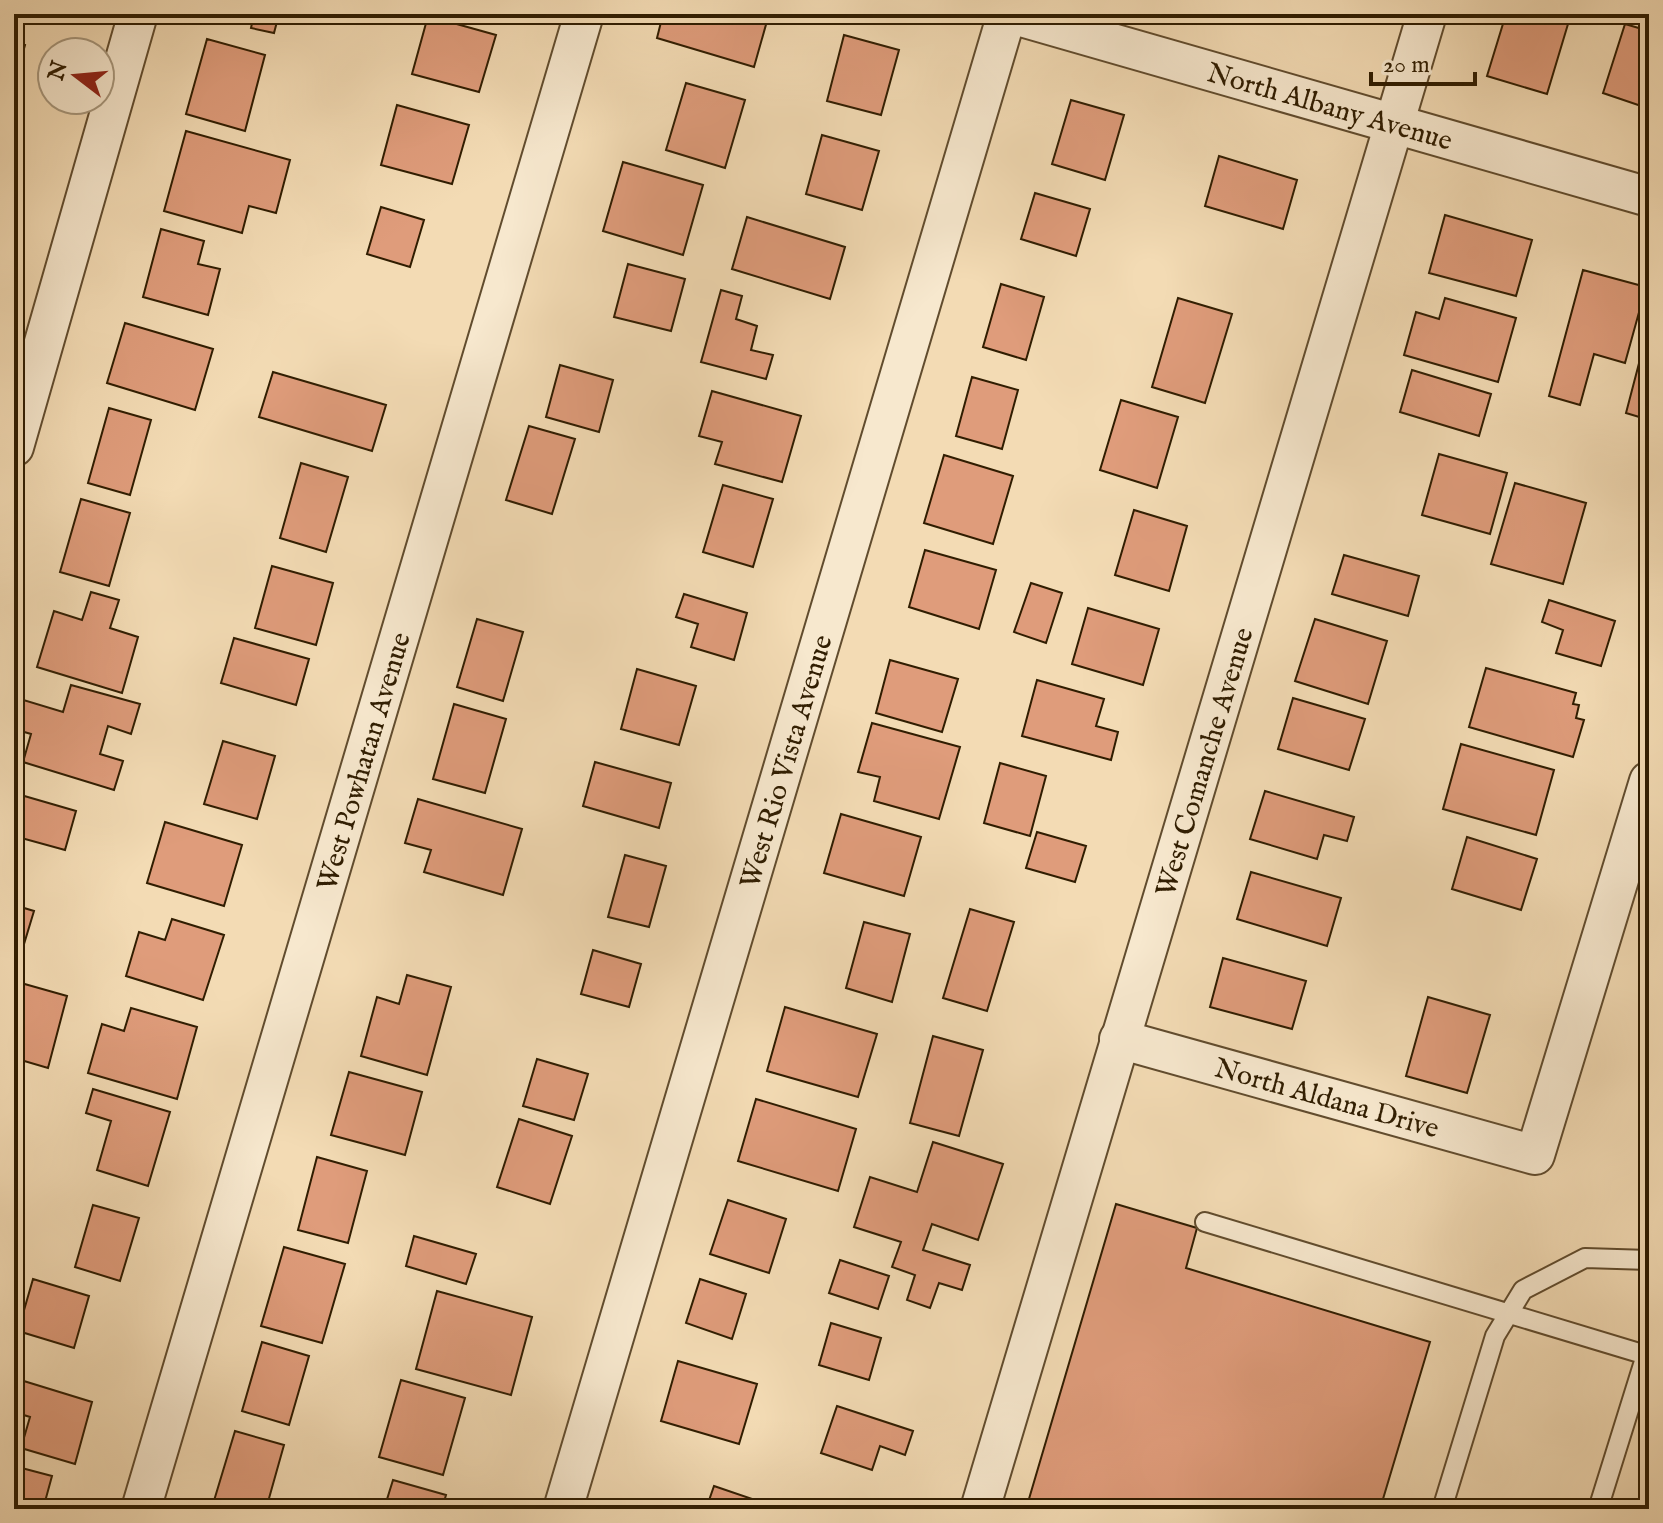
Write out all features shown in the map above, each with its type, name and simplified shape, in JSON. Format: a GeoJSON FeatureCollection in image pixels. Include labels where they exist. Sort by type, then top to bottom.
{"type":"FeatureCollection","features":[{"type":"Feature","properties":{"kind":"street"},"geometry":{"type":"LineString","coordinates":[[14,447],[138,14]]}},
{"type":"Feature","properties":{"kind":"street","name":"West Powhatan Avenue"},"geometry":{"type":"LineString","coordinates":[[141,1509],[584,14]]}},
{"type":"Feature","properties":{"kind":"street","name":"North Albany Avenue"},"geometry":{"type":"LineString","coordinates":[[1009,14],[1649,197]]}},
{"type":"Feature","properties":{"kind":"street","name":"West Rio Vista Avenue"},"geometry":{"type":"LineString","coordinates":[[563,1509],[1009,14]]}},
{"type":"Feature","properties":{"kind":"street","name":"West Comanche Avenue"},"geometry":{"type":"LineString","coordinates":[[980,1509],[1427,14]]}},
{"type":"Feature","properties":{"kind":"street","name":"North Aldana Drive"},"geometry":{"type":"LineString","coordinates":[[1119,1039],[1535,1155],[1649,781]]}},
{"type":"Feature","properties":{"kind":"lane"},"geometry":{"type":"LineString","coordinates":[[1205,1222],[1646,1355],[1598,1509]]}},
{"type":"Feature","properties":{"kind":"lane"},"geometry":{"type":"LineString","coordinates":[[1442,1509],[1495,1336],[1523,1290],[1585,1258],[1649,1260]]}},
{"type":"Feature","properties":{"kind":"building"},"geometry":{"type":"Polygon","coordinates":[[[254,14],[279,14],[274,33],[251,28],[254,14]]]}},
{"type":"Feature","properties":{"kind":"building"},"geometry":{"type":"Polygon","coordinates":[[[663,14],[769,14],[754,67],[657,38],[663,14]]]}},
{"type":"Feature","properties":{"kind":"building"},"geometry":{"type":"Polygon","coordinates":[[[1506,14],[1571,14],[1547,94],[1487,76],[1506,14]]]}},
{"type":"Feature","properties":{"kind":"building"},"geometry":{"type":"Polygon","coordinates":[[[428,16],[496,35],[479,92],[412,74],[428,16]]]}},
{"type":"Feature","properties":{"kind":"building"},"geometry":{"type":"Polygon","coordinates":[[[1625,24],[1649,31],[1649,91],[1644,107],[1603,93],[1625,24]]]}},
{"type":"Feature","properties":{"kind":"building"},"geometry":{"type":"Polygon","coordinates":[[[844,35],[899,50],[881,115],[827,101],[844,35]]]}},
{"type":"Feature","properties":{"kind":"building"},"geometry":{"type":"Polygon","coordinates":[[[207,39],[265,55],[245,131],[186,114],[207,39]]]}},
{"type":"Feature","properties":{"kind":"building"},"geometry":{"type":"Polygon","coordinates":[[[14,42],[25,45],[14,86],[14,42]]]}},
{"type":"Feature","properties":{"kind":"building"},"geometry":{"type":"Polygon","coordinates":[[[686,83],[745,100],[725,168],[666,150],[686,83]]]}},
{"type":"Feature","properties":{"kind":"building"},"geometry":{"type":"Polygon","coordinates":[[[1071,100],[1124,115],[1105,180],[1052,164],[1071,100]]]}},
{"type":"Feature","properties":{"kind":"building"},"geometry":{"type":"Polygon","coordinates":[[[397,105],[469,125],[452,184],[381,165],[397,105]]]}},
{"type":"Feature","properties":{"kind":"building"},"geometry":{"type":"Polygon","coordinates":[[[186,131],[290,160],[276,213],[249,206],[242,233],[164,211],[186,131]]]}},
{"type":"Feature","properties":{"kind":"building"},"geometry":{"type":"Polygon","coordinates":[[[822,135],[879,151],[862,210],[806,194],[822,135]]]}},
{"type":"Feature","properties":{"kind":"building"},"geometry":{"type":"Polygon","coordinates":[[[1219,156],[1297,180],[1283,229],[1205,206],[1219,156]]]}},
{"type":"Feature","properties":{"kind":"building"},"geometry":{"type":"Polygon","coordinates":[[[623,162],[703,185],[683,255],[603,231],[623,162]]]}},
{"type":"Feature","properties":{"kind":"building"},"geometry":{"type":"Polygon","coordinates":[[[1035,193],[1090,209],[1076,256],[1021,239],[1035,193]]]}},
{"type":"Feature","properties":{"kind":"building"},"geometry":{"type":"Polygon","coordinates":[[[381,207],[424,220],[410,267],[367,254],[381,207]]]}},
{"type":"Feature","properties":{"kind":"building"},"geometry":{"type":"Polygon","coordinates":[[[1445,215],[1532,240],[1516,296],[1429,273],[1445,215]]]}},
{"type":"Feature","properties":{"kind":"building"},"geometry":{"type":"Polygon","coordinates":[[[747,217],[845,247],[830,299],[732,269],[747,217]]]}},
{"type":"Feature","properties":{"kind":"building"},"geometry":{"type":"Polygon","coordinates":[[[161,229],[204,241],[198,264],[220,269],[208,315],[143,297],[161,229]]]}},
{"type":"Feature","properties":{"kind":"building"},"geometry":{"type":"Polygon","coordinates":[[[628,264],[685,279],[671,331],[614,317],[628,264]]]}},
{"type":"Feature","properties":{"kind":"building"},"geometry":{"type":"Polygon","coordinates":[[[1583,270],[1646,287],[1625,363],[1594,354],[1580,405],[1549,396],[1583,270]]]}},
{"type":"Feature","properties":{"kind":"building"},"geometry":{"type":"Polygon","coordinates":[[[1001,284],[1044,297],[1026,360],[983,347],[1001,284]]]}},
{"type":"Feature","properties":{"kind":"building"},"geometry":{"type":"Polygon","coordinates":[[[721,290],[742,296],[736,319],[757,326],[751,350],[773,355],[766,379],[701,362],[721,290]]]}},
{"type":"Feature","properties":{"kind":"building"},"geometry":{"type":"Polygon","coordinates":[[[1178,298],[1232,314],[1205,403],[1152,387],[1178,298]]]}},
{"type":"Feature","properties":{"kind":"building"},"geometry":{"type":"Polygon","coordinates":[[[1445,298],[1516,318],[1498,382],[1404,355],[1416,312],[1439,319],[1445,298]]]}},
{"type":"Feature","properties":{"kind":"building"},"geometry":{"type":"Polygon","coordinates":[[[125,323],[213,349],[195,410],[107,383],[125,323]]]}},
{"type":"Feature","properties":{"kind":"building"},"geometry":{"type":"Polygon","coordinates":[[[1649,325],[1649,420],[1626,413],[1649,325]]]}},
{"type":"Feature","properties":{"kind":"building"},"geometry":{"type":"Polygon","coordinates":[[[560,365],[613,380],[599,432],[546,417],[560,365]]]}},
{"type":"Feature","properties":{"kind":"building"},"geometry":{"type":"Polygon","coordinates":[[[1412,370],[1491,394],[1479,436],[1400,412],[1412,370]]]}},
{"type":"Feature","properties":{"kind":"building"},"geometry":{"type":"Polygon","coordinates":[[[273,372],[386,405],[372,451],[259,417],[273,372]]]}},
{"type":"Feature","properties":{"kind":"building"},"geometry":{"type":"Polygon","coordinates":[[[972,377],[1018,390],[1002,449],[956,436],[972,377]]]}},
{"type":"Feature","properties":{"kind":"building"},"geometry":{"type":"Polygon","coordinates":[[[712,391],[801,416],[782,482],[715,464],[722,442],[699,436],[712,391]]]}},
{"type":"Feature","properties":{"kind":"building"},"geometry":{"type":"Polygon","coordinates":[[[1121,400],[1178,417],[1157,488],[1100,470],[1121,400]]]}},
{"type":"Feature","properties":{"kind":"building"},"geometry":{"type":"Polygon","coordinates":[[[109,408],[151,420],[130,495],[88,483],[109,408]]]}},
{"type":"Feature","properties":{"kind":"building"},"geometry":{"type":"Polygon","coordinates":[[[529,426],[575,439],[552,514],[506,500],[529,426]]]}},
{"type":"Feature","properties":{"kind":"building"},"geometry":{"type":"Polygon","coordinates":[[[1439,454],[1507,473],[1490,534],[1422,515],[1439,454]]]}},
{"type":"Feature","properties":{"kind":"building"},"geometry":{"type":"Polygon","coordinates":[[[944,455],[1013,476],[993,544],[924,523],[944,455]]]}},
{"type":"Feature","properties":{"kind":"building"},"geometry":{"type":"Polygon","coordinates":[[[301,463],[348,477],[326,552],[280,538],[301,463]]]}},
{"type":"Feature","properties":{"kind":"building"},"geometry":{"type":"Polygon","coordinates":[[[1515,483],[1586,503],[1563,584],[1491,564],[1515,483]]]}},
{"type":"Feature","properties":{"kind":"building"},"geometry":{"type":"Polygon","coordinates":[[[723,485],[773,499],[753,567],[703,552],[723,485]]]}},
{"type":"Feature","properties":{"kind":"building"},"geometry":{"type":"Polygon","coordinates":[[[81,499],[130,513],[109,586],[60,572],[81,499]]]}},
{"type":"Feature","properties":{"kind":"building"},"geometry":{"type":"Polygon","coordinates":[[[1134,510],[1187,526],[1169,591],[1115,575],[1134,510]]]}},
{"type":"Feature","properties":{"kind":"building"},"geometry":{"type":"Polygon","coordinates":[[[925,550],[996,570],[979,629],[909,607],[925,550]]]}},
{"type":"Feature","properties":{"kind":"building"},"geometry":{"type":"Polygon","coordinates":[[[1344,555],[1419,576],[1408,616],[1332,594],[1344,555]]]}},
{"type":"Feature","properties":{"kind":"building"},"geometry":{"type":"Polygon","coordinates":[[[272,566],[333,583],[316,645],[255,628],[272,566]]]}},
{"type":"Feature","properties":{"kind":"building"},"geometry":{"type":"Polygon","coordinates":[[[1031,583],[1062,593],[1046,643],[1014,632],[1031,583]]]}},
{"type":"Feature","properties":{"kind":"building"},"geometry":{"type":"Polygon","coordinates":[[[91,592],[119,600],[110,628],[138,637],[122,693],[37,667],[54,611],[82,620],[91,592]]]}},
{"type":"Feature","properties":{"kind":"building"},"geometry":{"type":"Polygon","coordinates":[[[684,594],[747,613],[734,660],[691,647],[698,624],[676,617],[684,594]]]}},
{"type":"Feature","properties":{"kind":"building"},"geometry":{"type":"Polygon","coordinates":[[[1549,600],[1615,621],[1601,666],[1556,653],[1563,630],[1542,622],[1549,600]]]}},
{"type":"Feature","properties":{"kind":"building"},"geometry":{"type":"Polygon","coordinates":[[[1088,608],[1159,629],[1143,685],[1072,664],[1088,608]]]}},
{"type":"Feature","properties":{"kind":"building"},"geometry":{"type":"Polygon","coordinates":[[[477,619],[523,632],[503,701],[457,687],[477,619]]]}},
{"type":"Feature","properties":{"kind":"building"},"geometry":{"type":"Polygon","coordinates":[[[1315,619],[1387,641],[1368,704],[1295,681],[1315,619]]]}},
{"type":"Feature","properties":{"kind":"building"},"geometry":{"type":"Polygon","coordinates":[[[234,638],[309,659],[296,705],[221,683],[234,638]]]}},
{"type":"Feature","properties":{"kind":"building"},"geometry":{"type":"Polygon","coordinates":[[[890,660],[958,679],[942,732],[876,713],[890,660]]]}},
{"type":"Feature","properties":{"kind":"building"},"geometry":{"type":"Polygon","coordinates":[[[1486,668],[1576,693],[1573,704],[1579,705],[1576,718],[1584,720],[1573,757],[1469,727],[1486,668]]]}},
{"type":"Feature","properties":{"kind":"building"},"geometry":{"type":"Polygon","coordinates":[[[637,669],[696,686],[679,745],[621,729],[637,669]]]}},
{"type":"Feature","properties":{"kind":"building"},"geometry":{"type":"Polygon","coordinates":[[[1037,680],[1104,699],[1096,726],[1118,732],[1111,760],[1022,736],[1037,680]]]}},
{"type":"Feature","properties":{"kind":"building"},"geometry":{"type":"Polygon","coordinates":[[[71,685],[140,704],[131,734],[108,726],[100,754],[123,761],[114,790],[23,762],[31,734],[14,729],[17,698],[63,712],[71,685]]]}},
{"type":"Feature","properties":{"kind":"building"},"geometry":{"type":"Polygon","coordinates":[[[1293,698],[1365,719],[1349,770],[1278,749],[1293,698]]]}},
{"type":"Feature","properties":{"kind":"building"},"geometry":{"type":"Polygon","coordinates":[[[454,704],[506,719],[485,793],[433,779],[454,704]]]}},
{"type":"Feature","properties":{"kind":"building"},"geometry":{"type":"Polygon","coordinates":[[[872,723],[960,747],[939,819],[874,801],[880,777],[858,772],[872,723]]]}},
{"type":"Feature","properties":{"kind":"building"},"geometry":{"type":"Polygon","coordinates":[[[223,741],[275,756],[257,819],[204,804],[223,741]]]}},
{"type":"Feature","properties":{"kind":"building"},"geometry":{"type":"Polygon","coordinates":[[[1461,744],[1554,770],[1536,835],[1443,809],[1461,744]]]}},
{"type":"Feature","properties":{"kind":"building"},"geometry":{"type":"Polygon","coordinates":[[[595,762],[671,783],[659,828],[583,806],[595,762]]]}},
{"type":"Feature","properties":{"kind":"building"},"geometry":{"type":"Polygon","coordinates":[[[1000,763],[1046,776],[1030,836],[984,823],[1000,763]]]}},
{"type":"Feature","properties":{"kind":"building"},"geometry":{"type":"Polygon","coordinates":[[[1265,791],[1354,817],[1347,841],[1324,835],[1317,859],[1250,839],[1265,791]]]}},
{"type":"Feature","properties":{"kind":"building"},"geometry":{"type":"Polygon","coordinates":[[[14,793],[76,811],[65,850],[14,836],[14,793]]]}},
{"type":"Feature","properties":{"kind":"building"},"geometry":{"type":"Polygon","coordinates":[[[418,799],[522,829],[503,895],[424,872],[431,850],[405,843],[418,799]]]}},
{"type":"Feature","properties":{"kind":"building"},"geometry":{"type":"Polygon","coordinates":[[[841,814],[921,837],[904,896],[824,873],[841,814]]]}},
{"type":"Feature","properties":{"kind":"building"},"geometry":{"type":"Polygon","coordinates":[[[165,822],[242,845],[224,906],[147,883],[165,822]]]}},
{"type":"Feature","properties":{"kind":"building"},"geometry":{"type":"Polygon","coordinates":[[[1037,832],[1086,846],[1075,882],[1026,868],[1037,832]]]}},
{"type":"Feature","properties":{"kind":"building"},"geometry":{"type":"Polygon","coordinates":[[[1467,837],[1537,859],[1521,910],[1452,889],[1467,837]]]}},
{"type":"Feature","properties":{"kind":"building"},"geometry":{"type":"Polygon","coordinates":[[[625,855],[666,866],[649,927],[608,917],[625,855]]]}},
{"type":"Feature","properties":{"kind":"building"},"geometry":{"type":"Polygon","coordinates":[[[1251,872],[1341,898],[1327,946],[1237,919],[1251,872]]]}},
{"type":"Feature","properties":{"kind":"building"},"geometry":{"type":"Polygon","coordinates":[[[14,905],[34,911],[21,954],[14,952],[14,905]]]}},
{"type":"Feature","properties":{"kind":"building"},"geometry":{"type":"Polygon","coordinates":[[[970,909],[1014,922],[987,1011],[943,998],[970,909]]]}},
{"type":"Feature","properties":{"kind":"building"},"geometry":{"type":"Polygon","coordinates":[[[172,919],[224,935],[203,1000],[126,976],[139,932],[165,940],[172,919]]]}},
{"type":"Feature","properties":{"kind":"building"},"geometry":{"type":"Polygon","coordinates":[[[864,922],[910,934],[892,1002],[846,988],[864,922]]]}},
{"type":"Feature","properties":{"kind":"building"},"geometry":{"type":"Polygon","coordinates":[[[593,950],[641,964],[629,1007],[581,994],[593,950]]]}},
{"type":"Feature","properties":{"kind":"building"},"geometry":{"type":"Polygon","coordinates":[[[1223,958],[1306,981],[1292,1029],[1210,1007],[1223,958]]]}},
{"type":"Feature","properties":{"kind":"building"},"geometry":{"type":"Polygon","coordinates":[[[407,975],[451,987],[427,1075],[361,1056],[377,997],[399,1004],[407,975]]]}},
{"type":"Feature","properties":{"kind":"building"},"geometry":{"type":"Polygon","coordinates":[[[14,981],[67,996],[48,1068],[14,1058],[14,981]]]}},
{"type":"Feature","properties":{"kind":"building"},"geometry":{"type":"Polygon","coordinates":[[[1428,997],[1490,1015],[1467,1093],[1406,1076],[1428,997]]]}},
{"type":"Feature","properties":{"kind":"building"},"geometry":{"type":"Polygon","coordinates":[[[785,1007],[877,1034],[858,1097],[767,1071],[785,1007]]]}},
{"type":"Feature","properties":{"kind":"building"},"geometry":{"type":"Polygon","coordinates":[[[131,1008],[197,1027],[177,1099],[88,1073],[102,1024],[124,1031],[131,1008]]]}},
{"type":"Feature","properties":{"kind":"building"},"geometry":{"type":"Polygon","coordinates":[[[933,1036],[983,1050],[959,1136],[910,1123],[933,1036]]]}},
{"type":"Feature","properties":{"kind":"building"},"geometry":{"type":"Polygon","coordinates":[[[537,1059],[588,1074],[574,1120],[523,1106],[537,1059]]]}},
{"type":"Feature","properties":{"kind":"building"},"geometry":{"type":"Polygon","coordinates":[[[349,1072],[422,1092],[405,1155],[331,1135],[349,1072]]]}},
{"type":"Feature","properties":{"kind":"building"},"geometry":{"type":"Polygon","coordinates":[[[93,1089],[170,1112],[148,1186],[97,1170],[111,1121],[86,1113],[93,1089]]]}},
{"type":"Feature","properties":{"kind":"building"},"geometry":{"type":"Polygon","coordinates":[[[756,1099],[856,1129],[838,1191],[738,1161],[756,1099]]]}},
{"type":"Feature","properties":{"kind":"building"},"geometry":{"type":"Polygon","coordinates":[[[519,1119],[572,1136],[550,1204],[497,1187],[519,1119]]]}},
{"type":"Feature","properties":{"kind":"building"},"geometry":{"type":"Polygon","coordinates":[[[933,1142],[1003,1164],[978,1240],[932,1224],[923,1250],[970,1265],[962,1290],[939,1283],[930,1308],[907,1300],[915,1275],[892,1267],[901,1242],[854,1227],[870,1177],[917,1192],[933,1142]]]}},
{"type":"Feature","properties":{"kind":"building"},"geometry":{"type":"Polygon","coordinates":[[[317,1157],[367,1171],[348,1243],[298,1230],[317,1157]]]}},
{"type":"Feature","properties":{"kind":"building"},"geometry":{"type":"Polygon","coordinates":[[[728,1200],[786,1219],[769,1273],[710,1254],[728,1200]]]}},
{"type":"Feature","properties":{"kind":"building"},"geometry":{"type":"Polygon","coordinates":[[[1116,1204],[1197,1228],[1186,1268],[1430,1342],[1380,1509],[1026,1509],[1116,1204]]]}},
{"type":"Feature","properties":{"kind":"building"},"geometry":{"type":"Polygon","coordinates":[[[93,1205],[139,1218],[120,1281],[75,1267],[93,1205]]]}},
{"type":"Feature","properties":{"kind":"building"},"geometry":{"type":"Polygon","coordinates":[[[414,1236],[476,1254],[466,1284],[406,1266],[414,1236]]]}},
{"type":"Feature","properties":{"kind":"building"},"geometry":{"type":"Polygon","coordinates":[[[284,1247],[345,1264],[322,1343],[261,1326],[284,1247]]]}},
{"type":"Feature","properties":{"kind":"building"},"geometry":{"type":"Polygon","coordinates":[[[840,1260],[889,1276],[878,1309],[829,1293],[840,1260]]]}},
{"type":"Feature","properties":{"kind":"building"},"geometry":{"type":"Polygon","coordinates":[[[33,1279],[89,1296],[74,1348],[18,1331],[33,1279]]]}},
{"type":"Feature","properties":{"kind":"building"},"geometry":{"type":"Polygon","coordinates":[[[700,1279],[746,1294],[732,1339],[686,1323],[700,1279]]]}},
{"type":"Feature","properties":{"kind":"building"},"geometry":{"type":"Polygon","coordinates":[[[437,1291],[532,1317],[511,1395],[416,1369],[437,1291]]]}},
{"type":"Feature","properties":{"kind":"building"},"geometry":{"type":"Polygon","coordinates":[[[831,1323],[881,1338],[869,1380],[819,1365],[831,1323]]]}},
{"type":"Feature","properties":{"kind":"building"},"geometry":{"type":"Polygon","coordinates":[[[262,1342],[309,1356],[289,1425],[242,1411],[262,1342]]]}},
{"type":"Feature","properties":{"kind":"building"},"geometry":{"type":"Polygon","coordinates":[[[678,1361],[757,1384],[739,1444],[661,1421],[678,1361]]]}},
{"type":"Feature","properties":{"kind":"building"},"geometry":{"type":"Polygon","coordinates":[[[14,1378],[92,1402],[75,1464],[21,1448],[30,1417],[14,1412],[14,1378]]]}},
{"type":"Feature","properties":{"kind":"building"},"geometry":{"type":"Polygon","coordinates":[[[401,1380],[465,1398],[443,1475],[379,1457],[401,1380]]]}},
{"type":"Feature","properties":{"kind":"building"},"geometry":{"type":"Polygon","coordinates":[[[837,1406],[913,1431],[905,1455],[880,1446],[872,1470],[821,1453],[837,1406]]]}},
{"type":"Feature","properties":{"kind":"building"},"geometry":{"type":"Polygon","coordinates":[[[235,1431],[284,1445],[266,1509],[229,1509],[213,1504],[235,1431]]]}},
{"type":"Feature","properties":{"kind":"building"},"geometry":{"type":"Polygon","coordinates":[[[14,1466],[52,1476],[43,1509],[14,1509],[14,1466]]]}},
{"type":"Feature","properties":{"kind":"building"},"geometry":{"type":"Polygon","coordinates":[[[393,1480],[446,1495],[442,1509],[384,1509],[393,1480]]]}},
{"type":"Feature","properties":{"kind":"building"},"geometry":{"type":"Polygon","coordinates":[[[714,1486],[764,1503],[762,1509],[706,1509],[714,1486]]]}}]}
